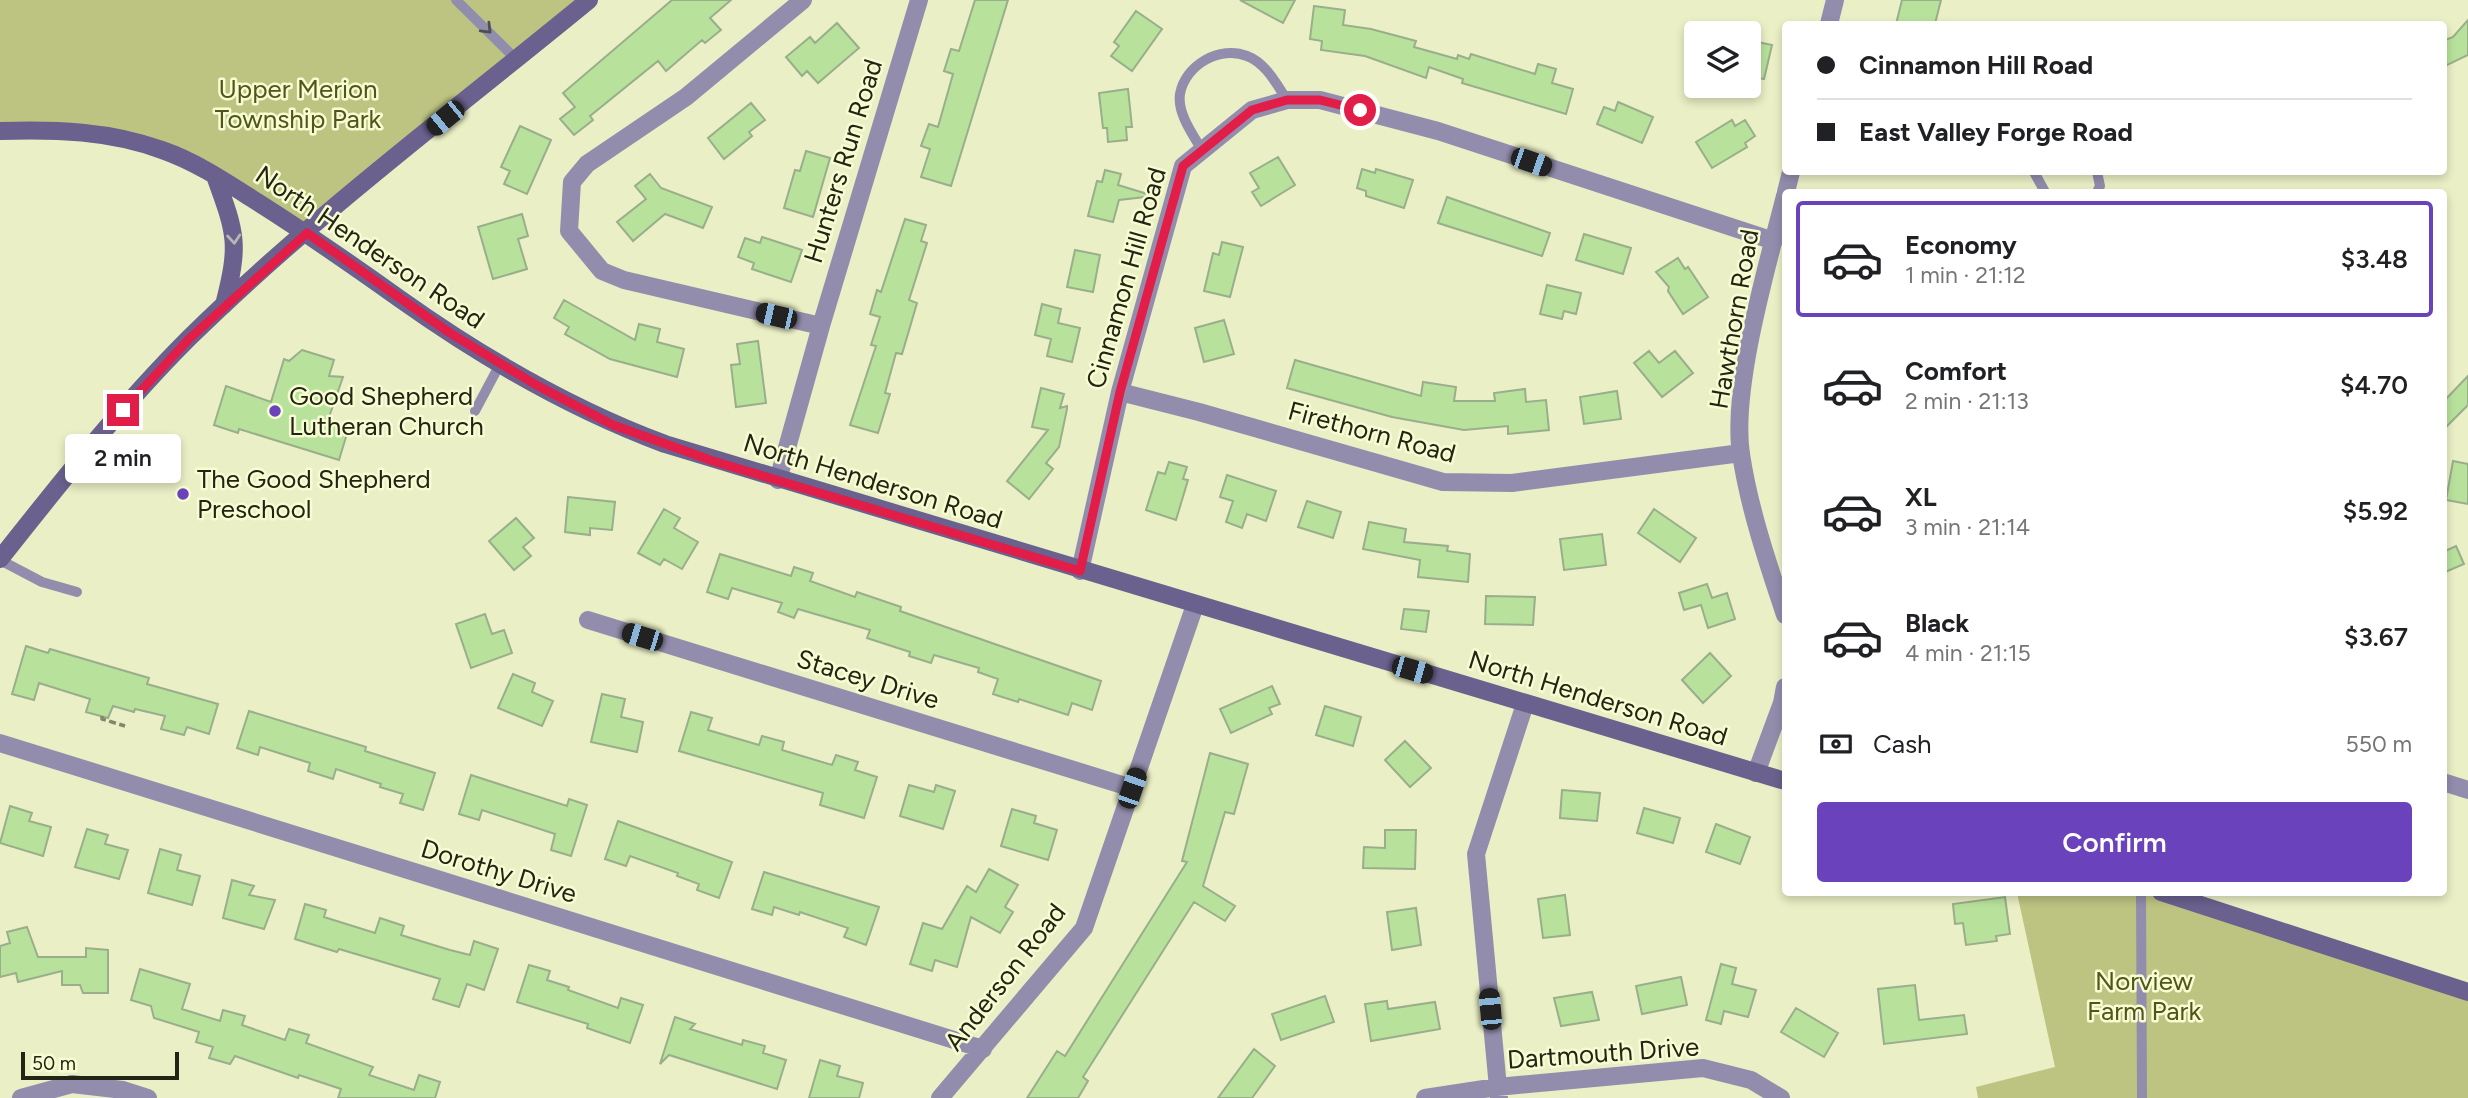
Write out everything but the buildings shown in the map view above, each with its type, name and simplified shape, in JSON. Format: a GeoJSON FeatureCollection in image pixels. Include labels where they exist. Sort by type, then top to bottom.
{"type":"FeatureCollection","features":[{"type":"Feature","properties":{"kind":"street"},"geometry":{"type":"LineString","coordinates":[[803,0],[686,97],[587,164],[572,182],[569,231],[602,271],[624,280],[821,326]]}},
{"type":"Feature","properties":{"kind":"street"},"geometry":{"type":"LineString","coordinates":[[1830,21],[1835,0]]}},
{"type":"Feature","properties":{"kind":"street"},"geometry":{"type":"LineString","coordinates":[[0,559],[123,410],[225,305],[307,233],[517,60],[578,3]]}},
{"type":"Feature","properties":{"kind":"street","name":"Hunters Run Road"},"geometry":{"type":"LineString","coordinates":[[778,480],[915,4]]}},
{"type":"Feature","properties":{"kind":"street","name":"Cinnamon Hill Road"},"geometry":{"type":"LineString","coordinates":[[1080,571],[1120,392],[1183,166],[1252,110],[1287,100],[1320,100],[1438,131],[1774,240]]}},
{"type":"Feature","properties":{"kind":"street","name":"North Henderson Road"},"geometry":{"type":"LineString","coordinates":[[0,131],[59,130],[115,136],[164,150],[215,176],[307,233],[450,333],[500,364],[613,425],[778,480],[1782,780]]}},
{"type":"Feature","properties":{"kind":"street"},"geometry":{"type":"LineString","coordinates":[[215,176],[234,230],[236,248],[225,305]]}},
{"type":"Feature","properties":{"kind":"street","name":"Hawthorn Road"},"geometry":{"type":"LineString","coordinates":[[1782,209],[1742,401],[1741,453],[1782,604]]}},
{"type":"Feature","properties":{"kind":"street","name":"Firethorn Road"},"geometry":{"type":"LineString","coordinates":[[1120,392],[1199,411],[1443,482],[1512,483],[1741,453]]}},
{"type":"Feature","properties":{"kind":"street","name":"Anderson Road"},"geometry":{"type":"LineString","coordinates":[[940,1098],[1084,928],[1195,605]]}},
{"type":"Feature","properties":{"kind":"street","name":"Stacey Drive"},"geometry":{"type":"LineString","coordinates":[[588,620],[1132,788]]}},
{"type":"Feature","properties":{"kind":"street"},"geometry":{"type":"LineString","coordinates":[[1756,773],[1782,703]]}},
{"type":"Feature","properties":{"kind":"street"},"geometry":{"type":"LineString","coordinates":[[1498,1092],[1476,854],[1525,704]]}},
{"type":"Feature","properties":{"kind":"street","name":"Dorothy Drive"},"geometry":{"type":"LineString","coordinates":[[0,743],[983,1049]]}},
{"type":"Feature","properties":{"kind":"street"},"geometry":{"type":"LineString","coordinates":[[2447,783],[2468,790]]}},
{"type":"Feature","properties":{"kind":"street"},"geometry":{"type":"LineString","coordinates":[[2173,896],[2468,992]]}},
{"type":"Feature","properties":{"kind":"street","name":"Dartmouth Drive"},"geometry":{"type":"LineString","coordinates":[[1425,1098],[1703,1068],[1751,1080],[1781,1098]]}},
{"type":"Feature","properties":{"kind":"street"},"geometry":{"type":"LineString","coordinates":[[21,1098],[72,1084],[123,1090],[148,1098]]}},
{"type":"Feature","properties":{"kind":"lane"},"geometry":{"type":"LineString","coordinates":[[456,0],[517,60]]}},
{"type":"Feature","properties":{"kind":"lane"},"geometry":{"type":"LineString","coordinates":[[1202,150],[1186,122],[1180,94],[1187,76],[1200,63],[1220,54],[1249,56],[1271,77],[1287,100]]}},
{"type":"Feature","properties":{"kind":"lane"},"geometry":{"type":"LineString","coordinates":[[475,411],[500,364]]}},
{"type":"Feature","properties":{"kind":"lane"},"geometry":{"type":"LineString","coordinates":[[0,559],[42,582],[77,592]]}},
{"type":"Feature","properties":{"kind":"lane"},"geometry":{"type":"LineString","coordinates":[[2141,896],[2142,1098]]}},
{"type":"Feature","properties":{"kind":"path"},"geometry":{"type":"LineString","coordinates":[[102,716],[102,719],[125,726]]}},
{"type":"Feature","properties":{"kind":"green space","name":"Upper Merion Township Park"},"geometry":{"type":"Polygon","coordinates":[[[0,0],[589,0],[307,233],[164,150],[0,131],[0,0]]]}},
{"type":"Feature","properties":{"kind":"green space","name":"Norview Farm Park"},"geometry":{"type":"Polygon","coordinates":[[[2018,896],[2162,896],[2468,993],[2468,1098],[1978,1098],[1976,1087],[2055,1067],[2018,896]]]}},
{"type":"Feature","properties":{"kind":"place","name":"Good Shepherd Lutheran Church"},"geometry":{"type":"Point","coordinates":[275,411]}},
{"type":"Feature","properties":{"kind":"place","name":"The Good Shepherd Preschool"},"geometry":{"type":"Point","coordinates":[183,494]}},
{"type":"Feature","properties":{"kind":"route"},"geometry":{"type":"LineString","coordinates":[[123,410],[189,339],[307,233],[450,333],[538,386],[613,425],[713,461],[1080,571],[1120,392],[1183,166],[1252,110],[1287,100],[1320,100],[1360,110]]}}]}
